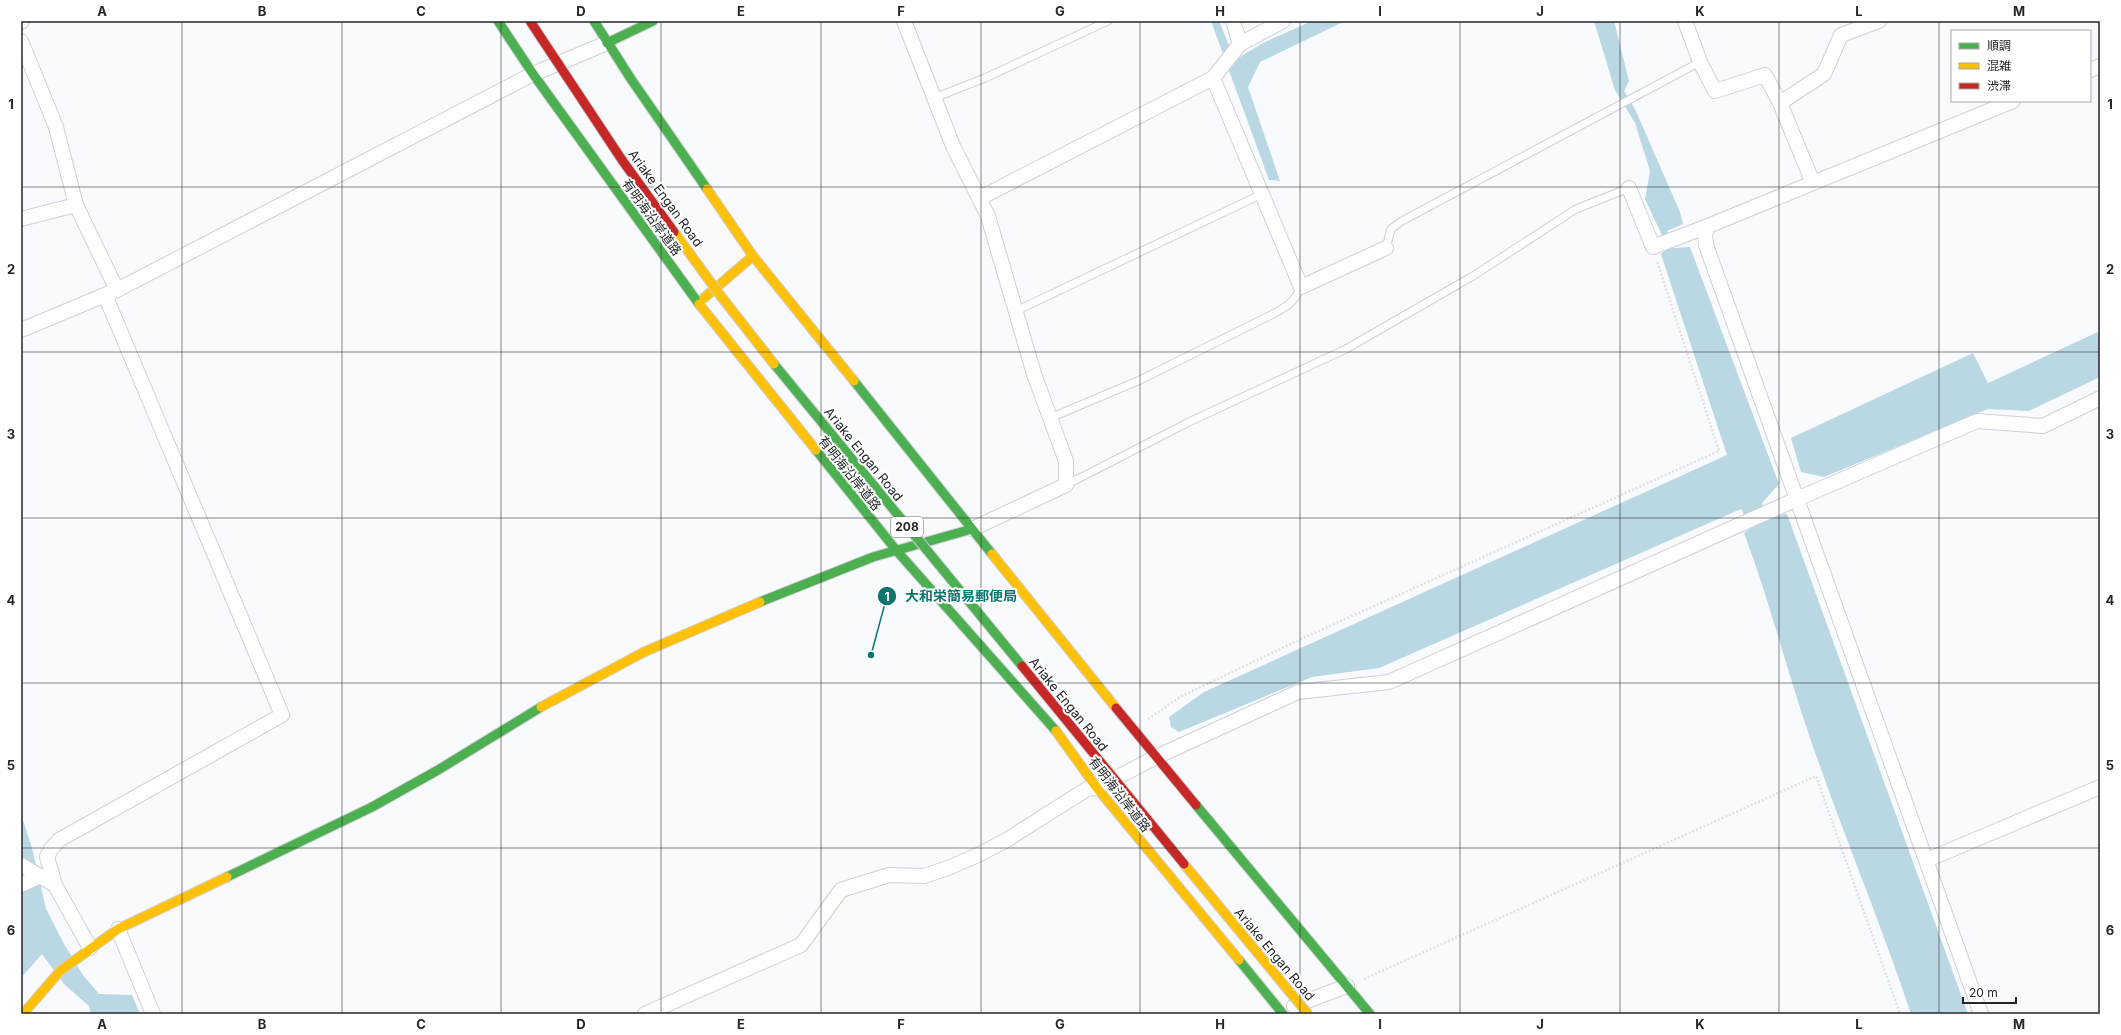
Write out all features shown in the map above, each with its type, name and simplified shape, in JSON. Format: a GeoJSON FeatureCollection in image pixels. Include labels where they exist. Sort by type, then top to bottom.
{"type":"FeatureCollection","features":[{"type":"Feature","properties":{"kind":"main road","name":"有明海沿岸道路"},"geometry":{"type":"LineString","coordinates":[[498,21],[534,74],[698,303],[896,550],[1048,720],[1097,788],[1280,1013]]}},
{"type":"Feature","properties":{"kind":"main road","name":"Ariake Engan Road"},"geometry":{"type":"LineString","coordinates":[[530,21],[622,160],[720,295],[807,405],[1308,1014]]}},
{"type":"Feature","properties":{"kind":"main road"},"geometry":{"type":"LineString","coordinates":[[594,21],[607,43],[754,256],[1156,757],[1370,1014]]}},
{"type":"Feature","properties":{"kind":"main road"},"geometry":{"type":"LineString","coordinates":[[607,43],[653,21]]}},
{"type":"Feature","properties":{"kind":"main road"},"geometry":{"type":"LineString","coordinates":[[698,303],[754,256]]}},
{"type":"Feature","properties":{"kind":"main road"},"geometry":{"type":"LineString","coordinates":[[23,1014],[47,984],[90,948],[118,929],[372,806],[438,770],[538,709],[644,652],[701,626],[896,550],[972,529]]}},
{"type":"Feature","properties":{"kind":"street"},"geometry":{"type":"LineString","coordinates":[[904,21],[953,146],[988,216],[1034,374],[1066,461],[1066,485],[972,529]]}},
{"type":"Feature","properties":{"kind":"street"},"geometry":{"type":"LineString","coordinates":[[1233,21],[1240,44]]}},
{"type":"Feature","properties":{"kind":"street"},"geometry":{"type":"LineString","coordinates":[[980,198],[1214,78],[1240,44],[1283,21]]}},
{"type":"Feature","properties":{"kind":"street"},"geometry":{"type":"LineString","coordinates":[[1685,21],[1700,62],[1715,91],[1765,75],[1780,103],[1813,183]]}},
{"type":"Feature","properties":{"kind":"street"},"geometry":{"type":"LineString","coordinates":[[1780,103],[1824,74],[1841,35],[1880,21]]}},
{"type":"Feature","properties":{"kind":"street"},"geometry":{"type":"LineString","coordinates":[[21,41],[56,127],[76,205],[282,715],[59,840],[51,849],[47,857],[55,885],[90,948]]}},
{"type":"Feature","properties":{"kind":"street"},"geometry":{"type":"LineString","coordinates":[[21,330],[111,293],[534,74],[607,43]]}},
{"type":"Feature","properties":{"kind":"street"},"geometry":{"type":"LineString","coordinates":[[1214,78],[1301,287],[1386,248]]}},
{"type":"Feature","properties":{"kind":"street"},"geometry":{"type":"LineString","coordinates":[[1629,188],[1653,247],[1708,226],[2011,102]]}},
{"type":"Feature","properties":{"kind":"street"},"geometry":{"type":"LineString","coordinates":[[21,219],[76,205]]}},
{"type":"Feature","properties":{"kind":"street"},"geometry":{"type":"LineString","coordinates":[[1708,226],[1705,234],[1706,245],[1927,860],[1980,1014]]}},
{"type":"Feature","properties":{"kind":"street"},"geometry":{"type":"LineString","coordinates":[[645,1014],[801,945],[841,890],[889,875],[924,876],[948,868],[978,855],[1005,840],[1087,789],[1097,788],[1156,757],[1298,692],[1389,682],[1797,499],[1977,421],[2043,426],[2100,398]]}},
{"type":"Feature","properties":{"kind":"street"},"geometry":{"type":"LineString","coordinates":[[1927,860],[2100,787]]}},
{"type":"Feature","properties":{"kind":"street"},"geometry":{"type":"LineString","coordinates":[[21,866],[55,885]]}},
{"type":"Feature","properties":{"kind":"street"},"geometry":{"type":"LineString","coordinates":[[21,884],[40,876]]}},
{"type":"Feature","properties":{"kind":"street"},"geometry":{"type":"LineString","coordinates":[[118,929],[153,1014]]}},
{"type":"Feature","properties":{"kind":"street"},"geometry":{"type":"LineString","coordinates":[[1280,1013],[1347,986]]}},
{"type":"Feature","properties":{"kind":"lane"},"geometry":{"type":"LineString","coordinates":[[934,98],[985,78],[1108,21]]}},
{"type":"Feature","properties":{"kind":"lane"},"geometry":{"type":"LineString","coordinates":[[1386,248],[1392,229],[1402,221],[1700,62]]}},
{"type":"Feature","properties":{"kind":"lane"},"geometry":{"type":"LineString","coordinates":[[1066,485],[1189,422],[1346,349],[1473,276],[1576,209],[1629,188]]}},
{"type":"Feature","properties":{"kind":"lane"},"geometry":{"type":"LineString","coordinates":[[1016,311],[1262,194]]}},
{"type":"Feature","properties":{"kind":"lane"},"geometry":{"type":"LineString","coordinates":[[1050,418],[1140,380],[1291,305],[1297,297],[1301,287]]}},
{"type":"Feature","properties":{"kind":"path"},"geometry":{"type":"LineString","coordinates":[[1133,728],[1180,697],[1290,645],[1719,451],[1653,247]]}},
{"type":"Feature","properties":{"kind":"path"},"geometry":{"type":"LineString","coordinates":[[1347,986],[1816,776],[1900,1014]]}},
{"type":"Feature","properties":{"kind":"water"},"geometry":{"type":"Polygon","coordinates":[[[1211,21],[1219,21],[1235,60],[1263,43],[1312,21],[1345,21],[1260,62],[1248,87],[1280,181],[1269,180],[1211,21]]]}},
{"type":"Feature","properties":{"kind":"water"},"geometry":{"type":"Polygon","coordinates":[[[1594,21],[1614,21],[1629,81],[1624,91],[1635,109],[1680,212],[1683,224],[1667,231],[1674,248],[1690,247],[1779,484],[1762,503],[1767,516],[1787,514],[1968,1014],[1911,1014],[1809,735],[1744,533],[1751,528],[1741,509],[1379,668],[1312,677],[1179,732],[1171,727],[1169,717],[1204,692],[1727,455],[1661,254],[1668,248],[1645,199],[1650,171],[1635,123],[1615,90],[1594,21]]]}},
{"type":"Feature","properties":{"kind":"water"},"geometry":{"type":"Polygon","coordinates":[[[2100,331],[2100,377],[2029,411],[1988,409],[1824,477],[1801,472],[1791,438],[1973,353],[1988,383],[2100,331]]]}},
{"type":"Feature","properties":{"kind":"water"},"geometry":{"type":"Polygon","coordinates":[[[21,814],[32,848],[46,909],[64,944],[83,975],[99,994],[132,995],[140,1014],[91,1014],[89,1006],[64,984],[42,954],[21,978],[21,814]]]}},
{"type":"Feature","properties":{"kind":"traffic: fast"},"geometry":{"type":"LineString","coordinates":[[498,21],[533,74],[699,304]]}},
{"type":"Feature","properties":{"kind":"traffic: fast"},"geometry":{"type":"LineString","coordinates":[[594,21],[631,79],[707,189]]}},
{"type":"Feature","properties":{"kind":"traffic: fast"},"geometry":{"type":"LineString","coordinates":[[607,43],[653,21]]}},
{"type":"Feature","properties":{"kind":"traffic: fast"},"geometry":{"type":"LineString","coordinates":[[774,364],[1022,666]]}},
{"type":"Feature","properties":{"kind":"traffic: fast"},"geometry":{"type":"LineString","coordinates":[[854,381],[992,554]]}},
{"type":"Feature","properties":{"kind":"traffic: fast"},"geometry":{"type":"LineString","coordinates":[[816,450],[896,550],[1056,731]]}},
{"type":"Feature","properties":{"kind":"traffic: fast"},"geometry":{"type":"LineString","coordinates":[[760,602],[873,557],[972,529]]}},
{"type":"Feature","properties":{"kind":"traffic: fast"},"geometry":{"type":"LineString","coordinates":[[227,877],[372,807],[438,770],[541,707]]}},
{"type":"Feature","properties":{"kind":"traffic: fast"},"geometry":{"type":"LineString","coordinates":[[1196,805],[1370,1014]]}},
{"type":"Feature","properties":{"kind":"traffic: fast"},"geometry":{"type":"LineString","coordinates":[[1239,960],[1283,1014]]}},
{"type":"Feature","properties":{"kind":"traffic: slow"},"geometry":{"type":"LineString","coordinates":[[707,189],[753,256],[854,381]]}},
{"type":"Feature","properties":{"kind":"traffic: slow"},"geometry":{"type":"LineString","coordinates":[[674,232],[720,295],[774,364]]}},
{"type":"Feature","properties":{"kind":"traffic: slow"},"geometry":{"type":"LineString","coordinates":[[704,298],[753,256]]}},
{"type":"Feature","properties":{"kind":"traffic: slow"},"geometry":{"type":"LineString","coordinates":[[699,304],[816,450]]}},
{"type":"Feature","properties":{"kind":"traffic: slow"},"geometry":{"type":"LineString","coordinates":[[992,554],[1116,708]]}},
{"type":"Feature","properties":{"kind":"traffic: slow"},"geometry":{"type":"LineString","coordinates":[[541,707],[644,652],[760,602]]}},
{"type":"Feature","properties":{"kind":"traffic: slow"},"geometry":{"type":"LineString","coordinates":[[1056,731],[1097,788],[1239,960]]}},
{"type":"Feature","properties":{"kind":"traffic: slow"},"geometry":{"type":"LineString","coordinates":[[1184,864],[1308,1014]]}},
{"type":"Feature","properties":{"kind":"traffic: slow"},"geometry":{"type":"LineString","coordinates":[[23,1014],[60,971],[118,929],[227,877]]}},
{"type":"Feature","properties":{"kind":"traffic: jam"},"geometry":{"type":"LineString","coordinates":[[530,21],[622,160],[674,232]]}},
{"type":"Feature","properties":{"kind":"traffic: jam"},"geometry":{"type":"LineString","coordinates":[[1022,666],[1184,864]]}},
{"type":"Feature","properties":{"kind":"traffic: jam"},"geometry":{"type":"LineString","coordinates":[[1116,708],[1196,805]]}},
{"type":"Feature","properties":{"kind":"place","name":"大和栄簡易郵便局"},"geometry":{"type":"Point","coordinates":[871,655]}}]}
